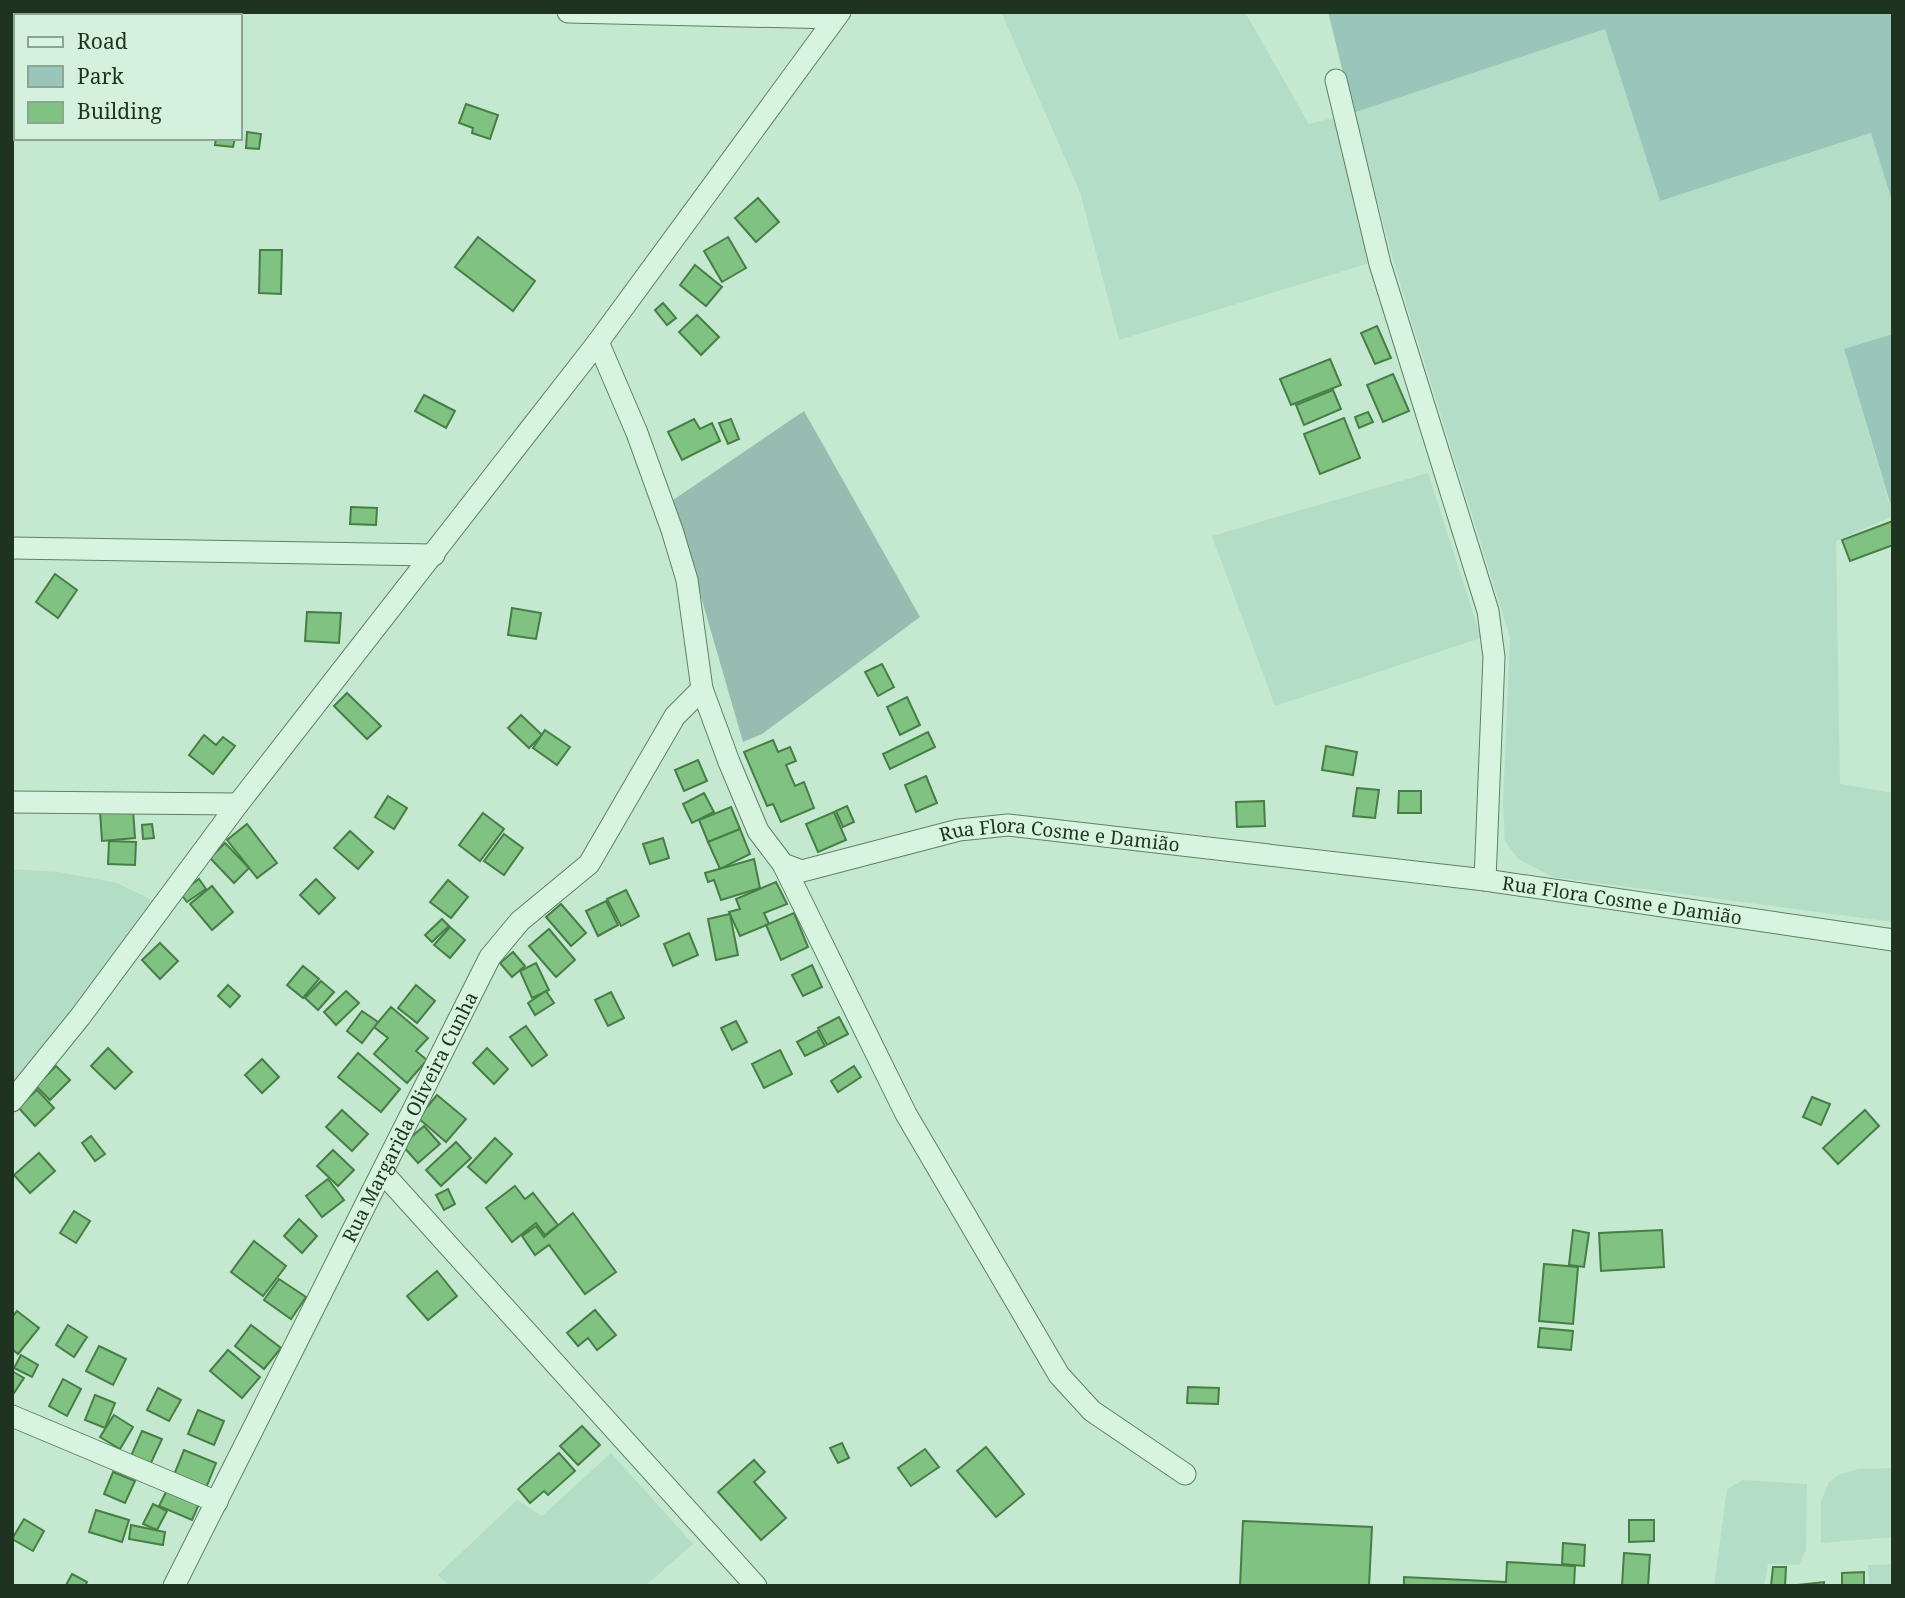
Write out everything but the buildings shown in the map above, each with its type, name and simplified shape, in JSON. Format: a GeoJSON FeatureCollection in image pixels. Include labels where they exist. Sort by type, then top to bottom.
{"type":"FeatureCollection","features":[{"type":"Feature","properties":{"kind":"street"},"geometry":{"type":"LineString","coordinates":[[568,12],[837,15]]}},
{"type":"Feature","properties":{"kind":"street"},"geometry":{"type":"LineString","coordinates":[[12,1101],[79,1017],[237,804],[598,342],[837,15]]}},
{"type":"Feature","properties":{"kind":"street"},"geometry":{"type":"LineString","coordinates":[[1336,80],[1380,264],[1488,611],[1494,657],[1485,880]]}},
{"type":"Feature","properties":{"kind":"street"},"geometry":{"type":"LineString","coordinates":[[598,342],[637,433],[683,568],[696,630],[702,689],[758,831],[783,864],[906,1114],[1059,1375],[1092,1411],[1185,1474]]}},
{"type":"Feature","properties":{"kind":"street"},"geometry":{"type":"LineString","coordinates":[[12,548],[434,555]]}},
{"type":"Feature","properties":{"kind":"street","name":"Rua Margarida Oliveira Cunha"},"geometry":{"type":"LineString","coordinates":[[174,1586],[491,957],[520,921],[589,864],[675,716],[702,689]]}},
{"type":"Feature","properties":{"kind":"street"},"geometry":{"type":"LineString","coordinates":[[12,802],[237,804]]}},
{"type":"Feature","properties":{"kind":"street","name":"Rua Flora Cosme e Damião"},"geometry":{"type":"LineString","coordinates":[[783,864],[802,871],[959,830],[1008,825],[1485,880],[1893,940]]}},
{"type":"Feature","properties":{"kind":"street"},"geometry":{"type":"LineString","coordinates":[[383,1173],[756,1586]]}},
{"type":"Feature","properties":{"kind":"street"},"geometry":{"type":"LineString","coordinates":[[12,1416],[217,1502]]}},
{"type":"Feature","properties":{"kind":"green space"},"geometry":{"type":"Polygon","coordinates":[[[1245,12],[1309,124],[1340,116],[1376,261],[1119,340],[1080,192],[1002,14],[1245,12]]]}},
{"type":"Feature","properties":{"kind":"green space"},"geometry":{"type":"Polygon","coordinates":[[[1328,12],[1893,12],[1893,204],[1871,133],[1660,201],[1605,29],[1353,113],[1328,12]]]}},
{"type":"Feature","properties":{"kind":"green space"},"geometry":{"type":"Polygon","coordinates":[[[1605,29],[1660,201],[1872,133],[1893,204],[1893,334],[1844,350],[1893,516],[1836,541],[1840,784],[1893,793],[1893,922],[1553,877],[1518,859],[1505,841],[1503,806],[1510,637],[1400,284],[1353,113],[1605,29]]]}},
{"type":"Feature","properties":{"kind":"green space"},"geometry":{"type":"Polygon","coordinates":[[[1893,334],[1893,513],[1844,349],[1893,334]]]}},
{"type":"Feature","properties":{"kind":"green space"},"geometry":{"type":"Polygon","coordinates":[[[1428,473],[1481,638],[1275,706],[1212,536],[1428,473]]]}},
{"type":"Feature","properties":{"kind":"green space"},"geometry":{"type":"Polygon","coordinates":[[[12,869],[59,872],[117,883],[156,902],[12,1087],[12,869]]]}},
{"type":"Feature","properties":{"kind":"green space"},"geometry":{"type":"Polygon","coordinates":[[[611,1453],[693,1544],[645,1586],[450,1586],[438,1575],[517,1500],[542,1516],[611,1453]]]}},
{"type":"Feature","properties":{"kind":"green space"},"geometry":{"type":"Polygon","coordinates":[[[1893,1468],[1893,1537],[1821,1543],[1821,1501],[1829,1482],[1838,1475],[1859,1469],[1893,1468]]]}},
{"type":"Feature","properties":{"kind":"green space"},"geometry":{"type":"Polygon","coordinates":[[[1743,1480],[1807,1484],[1806,1550],[1799,1565],[1768,1564],[1764,1586],[1714,1586],[1727,1489],[1743,1480]]]}},
{"type":"Feature","properties":{"kind":"green space"},"geometry":{"type":"Polygon","coordinates":[[[1893,1564],[1893,1586],[1869,1586],[1868,1565],[1893,1564]]]}},
{"type":"Feature","properties":{"kind":"shaded area"},"geometry":{"type":"Polygon","coordinates":[[[804,411],[920,617],[762,734],[743,742],[673,500],[804,411]]]}}]}
